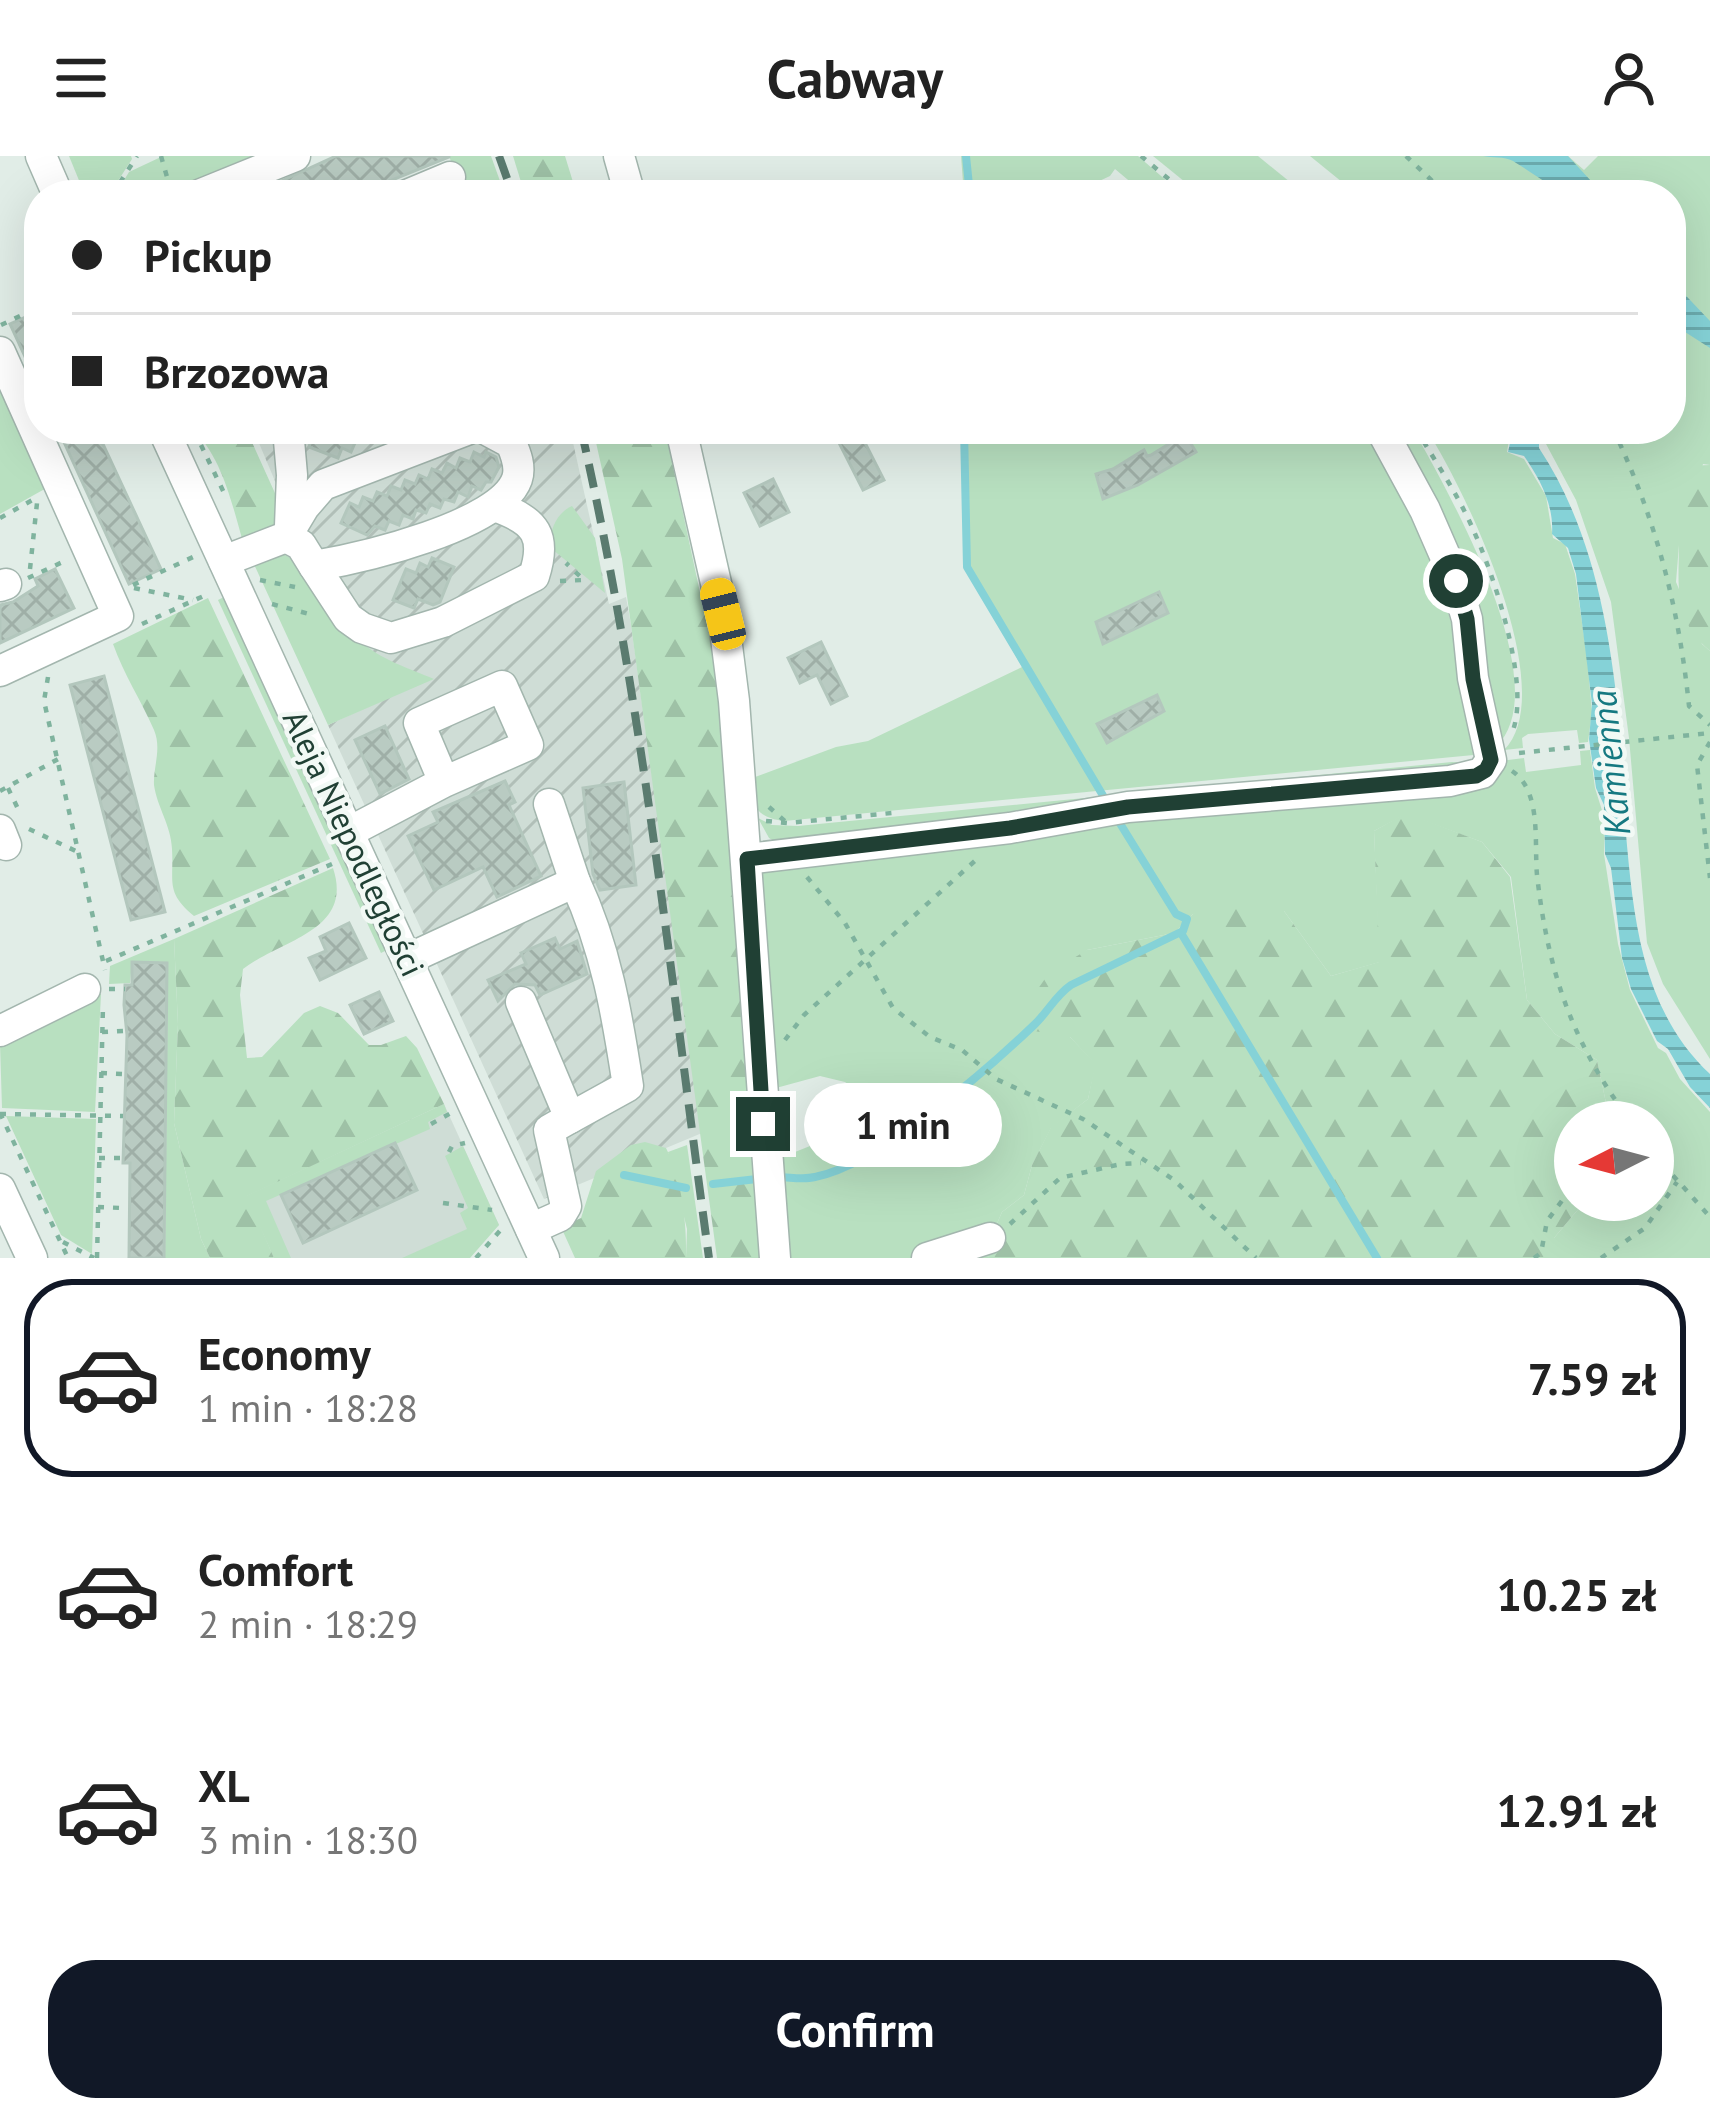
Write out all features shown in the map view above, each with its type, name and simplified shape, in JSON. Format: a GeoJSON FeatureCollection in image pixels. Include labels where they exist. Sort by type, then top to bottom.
{"type":"FeatureCollection","features":[{"type":"Feature","properties":{"kind":"street"},"geometry":{"type":"LineString","coordinates":[[236,180],[295,156]]}},
{"type":"Feature","properties":{"kind":"street"},"geometry":{"type":"LineString","coordinates":[[0,352],[24,401]]}},
{"type":"Feature","properties":{"kind":"street"},"geometry":{"type":"LineString","coordinates":[[0,670],[123,602],[45,444]]}},
{"type":"Feature","properties":{"kind":"street","name":"Aleja Niepodległości"},"geometry":{"type":"LineString","coordinates":[[170,444],[408,959],[531,1243]]}},
{"type":"Feature","properties":{"kind":"street"},"geometry":{"type":"LineString","coordinates":[[288,535],[289,444]]}},
{"type":"Feature","properties":{"kind":"street"},"geometry":{"type":"LineString","coordinates":[[224,561],[288,535],[323,485],[430,444]]}},
{"type":"Feature","properties":{"kind":"street"},"geometry":{"type":"LineString","coordinates":[[508,444],[516,454],[518,475],[509,512]]}},
{"type":"Feature","properties":{"kind":"street"},"geometry":{"type":"LineString","coordinates":[[683,444],[723,614],[754,812],[747,859],[775,1258]]}},
{"type":"Feature","properties":{"kind":"street"},"geometry":{"type":"LineString","coordinates":[[747,859],[1010,828],[1128,807],[1450,782],[1476,776],[1490,763],[1467,619],[1425,510],[1389,444]]}},
{"type":"Feature","properties":{"kind":"street"},"geometry":{"type":"LineString","coordinates":[[288,535],[301,545],[348,618],[377,635],[407,636],[534,576],[541,547],[509,512]]}},
{"type":"Feature","properties":{"kind":"street"},"geometry":{"type":"LineString","coordinates":[[314,566],[384,553],[509,512]]}},
{"type":"Feature","properties":{"kind":"street"},"geometry":{"type":"LineString","coordinates":[[349,832],[444,782]]}},
{"type":"Feature","properties":{"kind":"street"},"geometry":{"type":"LineString","coordinates":[[531,1243],[566,1207],[549,1130],[628,1086],[613,984],[549,804]]}},
{"type":"Feature","properties":{"kind":"street"},"geometry":{"type":"LineString","coordinates":[[408,959],[575,882]]}},
{"type":"Feature","properties":{"kind":"street"},"geometry":{"type":"LineString","coordinates":[[0,1031],[94,989]]}},
{"type":"Feature","properties":{"kind":"street"},"geometry":{"type":"LineString","coordinates":[[521,1002],[570,1118]]}},
{"type":"Feature","properties":{"kind":"street"},"geometry":{"type":"LineString","coordinates":[[0,1189],[32,1258]]}},
{"type":"Feature","properties":{"kind":"street"},"geometry":{"type":"LineString","coordinates":[[927,1258],[989,1238]]}},
{"type":"Feature","properties":{"kind":"path"},"geometry":{"type":"LineString","coordinates":[[1141,156],[1170,180]]}},
{"type":"Feature","properties":{"kind":"path"},"geometry":{"type":"LineString","coordinates":[[1406,156],[1431,180]]}},
{"type":"Feature","properties":{"kind":"path"},"geometry":{"type":"LineString","coordinates":[[1521,753],[1710,729],[1689,706],[1681,627],[1667,569],[1639,483],[1620,444]]}},
{"type":"Feature","properties":{"kind":"path"},"geometry":{"type":"LineString","coordinates":[[0,518],[38,497],[12,580]]}},
{"type":"Feature","properties":{"kind":"path"},"geometry":{"type":"LineString","coordinates":[[38,573],[54,566]]}},
{"type":"Feature","properties":{"kind":"path"},"geometry":{"type":"LineString","coordinates":[[123,602],[194,600]]}},
{"type":"Feature","properties":{"kind":"path"},"geometry":{"type":"LineString","coordinates":[[268,602],[335,620],[348,618]]}},
{"type":"Feature","properties":{"kind":"path"},"geometry":{"type":"LineString","coordinates":[[50,665],[44,701],[106,961],[94,989],[102,1032],[96,1258],[61,1242]]}},
{"type":"Feature","properties":{"kind":"path"},"geometry":{"type":"LineString","coordinates":[[32,691],[44,701]]}},
{"type":"Feature","properties":{"kind":"path"},"geometry":{"type":"LineString","coordinates":[[1710,742],[1696,765],[1710,878]]}},
{"type":"Feature","properties":{"kind":"path"},"geometry":{"type":"LineString","coordinates":[[0,791],[60,758]]}},
{"type":"Feature","properties":{"kind":"path"},"geometry":{"type":"LineString","coordinates":[[1490,763],[1517,773],[1528,790],[1547,938],[1566,1013],[1584,1054],[1616,1101]]}},
{"type":"Feature","properties":{"kind":"path"},"geometry":{"type":"LineString","coordinates":[[754,812],[787,823],[902,812]]}},
{"type":"Feature","properties":{"kind":"path"},"geometry":{"type":"LineString","coordinates":[[754,812],[838,914],[893,1008],[930,1037],[962,1050],[1008,1087],[1083,1119],[1183,1187],[1256,1258]]}},
{"type":"Feature","properties":{"kind":"path"},"geometry":{"type":"LineString","coordinates":[[759,1064],[804,1015],[1006,837],[1010,828]]}},
{"type":"Feature","properties":{"kind":"path"},"geometry":{"type":"LineString","coordinates":[[7,834],[35,831],[81,853]]}},
{"type":"Feature","properties":{"kind":"path"},"geometry":{"type":"LineString","coordinates":[[106,961],[335,862]]}},
{"type":"Feature","properties":{"kind":"path"},"geometry":{"type":"LineString","coordinates":[[94,989],[125,989]]}},
{"type":"Feature","properties":{"kind":"path"},"geometry":{"type":"LineString","coordinates":[[102,1032],[124,1031]]}},
{"type":"Feature","properties":{"kind":"path"},"geometry":{"type":"LineString","coordinates":[[101,1073],[124,1074]]}},
{"type":"Feature","properties":{"kind":"path"},"geometry":{"type":"LineString","coordinates":[[68,1258],[0,1113],[123,1115]]}},
{"type":"Feature","properties":{"kind":"path"},"geometry":{"type":"LineString","coordinates":[[431,1124],[451,1113]]}},
{"type":"Feature","properties":{"kind":"path"},"geometry":{"type":"LineString","coordinates":[[448,1152],[465,1143]]}},
{"type":"Feature","properties":{"kind":"path"},"geometry":{"type":"LineString","coordinates":[[99,1158],[123,1157]]}},
{"type":"Feature","properties":{"kind":"path"},"geometry":{"type":"LineString","coordinates":[[1025,1211],[1060,1178],[1147,1163]]}},
{"type":"Feature","properties":{"kind":"path"},"geometry":{"type":"LineString","coordinates":[[1674,1179],[1710,1216]]}},
{"type":"Feature","properties":{"kind":"path"},"geometry":{"type":"LineString","coordinates":[[1601,1258],[1645,1228],[1677,1183]]}},
{"type":"Feature","properties":{"kind":"path"},"geometry":{"type":"LineString","coordinates":[[442,1203],[498,1211]]}},
{"type":"Feature","properties":{"kind":"path"},"geometry":{"type":"LineString","coordinates":[[98,1207],[122,1208]]}},
{"type":"Feature","properties":{"kind":"path"},"geometry":{"type":"LineString","coordinates":[[1534,1258],[1541,1253],[1547,1221],[1554,1212]]}},
{"type":"Feature","properties":{"kind":"path"},"geometry":{"type":"LineString","coordinates":[[476,1258],[485,1250],[531,1243]]}},
{"type":"Feature","properties":{"kind":"path"},"geometry":{"type":"LineString","coordinates":[[485,1250],[494,1258]]}},
{"type":"Feature","properties":{"kind":"shaded area"},"geometry":{"type":"Polygon","coordinates":[[[259,444],[573,444],[609,604],[626,597],[702,1133],[544,1199],[328,725],[370,706],[259,444]]]}},
{"type":"Feature","properties":{"kind":"shaded area"},"geometry":{"type":"Polygon","coordinates":[[[444,1104],[499,1225],[455,1258],[274,1258],[246,1196],[444,1104]]]}},
{"type":"Feature","properties":{"kind":"green space"},"geometry":{"type":"Polygon","coordinates":[[[69,156],[131,156],[119,180],[79,180],[69,156]]]}},
{"type":"Feature","properties":{"kind":"green space"},"geometry":{"type":"Polygon","coordinates":[[[163,156],[263,156],[204,180],[124,180],[129,172],[163,156]]]}},
{"type":"Feature","properties":{"kind":"green space"},"geometry":{"type":"Polygon","coordinates":[[[449,156],[491,156],[500,180],[458,180],[449,156]]]}},
{"type":"Feature","properties":{"kind":"green space"},"geometry":{"type":"Polygon","coordinates":[[[513,156],[565,156],[572,180],[520,180],[513,156]]]}},
{"type":"Feature","properties":{"kind":"green space"},"geometry":{"type":"Polygon","coordinates":[[[961,156],[1138,156],[1166,180],[1128,180],[1115,169],[1101,180],[963,180],[961,156]]]}},
{"type":"Feature","properties":{"kind":"green space"},"geometry":{"type":"Polygon","coordinates":[[[1153,156],[1258,156],[1288,180],[1183,180],[1153,156]]]}},
{"type":"Feature","properties":{"kind":"green space"},"geometry":{"type":"Polygon","coordinates":[[[1310,156],[1568,156],[1584,170],[1598,156],[1710,156],[1710,465],[1703,464],[1679,545],[1676,582],[1702,644],[1710,651],[1710,1059],[1663,984],[1647,943],[1629,738],[1611,602],[1576,500],[1546,444],[1686,444],[1686,180],[1340,180],[1310,156]]]}},
{"type":"Feature","properties":{"kind":"green space"},"geometry":{"type":"Polygon","coordinates":[[[0,369],[24,425],[24,444],[32,444],[50,486],[0,514],[0,369]]]}},
{"type":"Feature","properties":{"kind":"green space"},"geometry":{"type":"Polygon","coordinates":[[[205,444],[253,444],[279,502],[274,525],[254,540],[243,542],[205,444]]]}},
{"type":"Feature","properties":{"kind":"green space"},"geometry":{"type":"Polygon","coordinates":[[[596,444],[668,444],[717,672],[739,915],[741,1022],[764,1258],[717,1258],[622,559],[596,444]]]}},
{"type":"Feature","properties":{"kind":"green space"},"geometry":{"type":"Polygon","coordinates":[[[961,444],[1377,444],[1409,506],[1440,586],[1484,754],[784,821],[761,813],[747,780],[836,747],[868,741],[1022,667],[964,564],[961,444]]]}},
{"type":"Feature","properties":{"kind":"green space"},"geometry":{"type":"Polygon","coordinates":[[[1393,444],[1421,444],[1491,588],[1515,680],[1512,718],[1496,747],[1483,697],[1393,444]]]}},
{"type":"Feature","properties":{"kind":"green space"},"geometry":{"type":"Polygon","coordinates":[[[1435,444],[1508,444],[1507,452],[1524,459],[1546,496],[1553,538],[1565,544],[1575,574],[1592,712],[1588,742],[1579,743],[1577,730],[1528,734],[1522,738],[1523,748],[1504,750],[1519,722],[1522,684],[1515,639],[1483,541],[1435,444]]]}},
{"type":"Feature","properties":{"kind":"green space"},"geometry":{"type":"Polygon","coordinates":[[[1710,465],[1710,651],[1689,627],[1680,601],[1678,504],[1686,466],[1710,465]]]}},
{"type":"Feature","properties":{"kind":"green space"},"geometry":{"type":"Polygon","coordinates":[[[572,506],[595,538],[605,593],[552,549],[554,524],[572,506]]]}},
{"type":"Feature","properties":{"kind":"green space"},"geometry":{"type":"Polygon","coordinates":[[[277,552],[311,577],[367,647],[434,679],[328,725],[253,562],[277,552]]]}},
{"type":"Feature","properties":{"kind":"green space"},"geometry":{"type":"Polygon","coordinates":[[[224,597],[387,950],[381,953],[218,600],[224,597]]]}},
{"type":"Feature","properties":{"kind":"green space"},"geometry":{"type":"Polygon","coordinates":[[[208,598],[330,859],[194,916],[173,886],[171,840],[154,785],[156,737],[113,644],[208,598]]]}},
{"type":"Feature","properties":{"kind":"green space"},"geometry":{"type":"Polygon","coordinates":[[[1590,750],[1605,820],[1604,854],[1630,990],[1658,1048],[1710,1112],[1710,1258],[1554,1258],[1554,1238],[1568,1221],[1674,1221],[1674,1101],[1606,1101],[1597,1060],[1555,1034],[1527,1000],[1511,877],[1482,842],[1406,814],[1374,831],[1380,962],[1331,976],[1284,911],[1193,914],[1174,933],[1087,950],[1070,1037],[1096,1064],[1088,1099],[1051,1128],[1032,1165],[1024,1195],[1002,1212],[988,1244],[989,1258],[785,1258],[780,1158],[825,1140],[845,1141],[861,1134],[868,1114],[861,1094],[845,1082],[820,1076],[776,1088],[761,873],[1500,761],[1524,758],[1526,772],[1581,765],[1580,751],[1590,750]]]}},
{"type":"Feature","properties":{"kind":"green space"},"geometry":{"type":"Polygon","coordinates":[[[1452,762],[1482,763],[786,848],[769,838],[758,818],[772,825],[798,826],[1452,762]]]}},
{"type":"Feature","properties":{"kind":"green space"},"geometry":{"type":"Polygon","coordinates":[[[1406,813],[1482,842],[1510,877],[1527,1000],[1555,1034],[1597,1060],[1606,1101],[1554,1101],[1554,1221],[1568,1221],[1554,1238],[1554,1258],[989,1258],[988,1244],[1002,1212],[1024,1195],[1032,1165],[1051,1127],[1088,1099],[1095,1064],[1070,1037],[1034,1031],[1026,1006],[1049,973],[1087,950],[1174,933],[1193,914],[1234,896],[1284,911],[1331,976],[1379,962],[1374,831],[1406,813]]]}},
{"type":"Feature","properties":{"kind":"green space"},"geometry":{"type":"Polygon","coordinates":[[[333,868],[337,889],[324,920],[243,969],[240,995],[247,1058],[262,1057],[304,1013],[320,1006],[338,1013],[369,1045],[406,1036],[417,1048],[444,1104],[247,1196],[274,1258],[210,1258],[201,1239],[174,1123],[178,1024],[174,939],[333,868]]]}},
{"type":"Feature","properties":{"kind":"green space"},"geometry":{"type":"Polygon","coordinates":[[[174,939],[178,1024],[174,1123],[201,1239],[210,1258],[165,1258],[168,963],[132,962],[130,983],[109,984],[110,966],[174,939]]]}},
{"type":"Feature","properties":{"kind":"green space"},"geometry":{"type":"Polygon","coordinates":[[[90,994],[101,994],[95,1112],[2,1108],[0,1043],[90,994]]]}},
{"type":"Feature","properties":{"kind":"green space"},"geometry":{"type":"Polygon","coordinates":[[[444,1104],[447,1112],[428,1122],[430,1129],[266,1201],[291,1258],[274,1258],[246,1196],[444,1104]]]}},
{"type":"Feature","properties":{"kind":"green space"},"geometry":{"type":"Polygon","coordinates":[[[6,1116],[96,1119],[92,1254],[61,1235],[6,1116]]]}},
{"type":"Feature","properties":{"kind":"green space"},"geometry":{"type":"Polygon","coordinates":[[[645,1142],[666,1148],[676,1173],[686,1258],[575,1258],[561,1227],[581,1218],[596,1171],[631,1145],[645,1142]]]}},
{"type":"Feature","properties":{"kind":"green space"},"geometry":{"type":"Polygon","coordinates":[[[687,1145],[703,1258],[686,1258],[687,1229],[668,1152],[687,1145]]]}},
{"type":"Feature","properties":{"kind":"green space"},"geometry":{"type":"Polygon","coordinates":[[[463,1146],[499,1225],[470,1258],[402,1258],[467,1229],[460,1213],[468,1208],[445,1156],[463,1146]]]}},
{"type":"Feature","properties":{"kind":"water"},"geometry":{"type":"Polygon","coordinates":[[[1483,156],[1568,156],[1590,180],[1543,180],[1509,159],[1483,156]]]}},
{"type":"Feature","properties":{"kind":"water"},"geometry":{"type":"Polygon","coordinates":[[[1686,296],[1710,321],[1710,348],[1686,333],[1686,296]]]}},
{"type":"Feature","properties":{"kind":"water","name":"Kamienna"},"geometry":{"type":"Polygon","coordinates":[[[1510,444],[1539,444],[1585,544],[1615,684],[1618,759],[1638,930],[1662,1007],[1682,1042],[1710,1074],[1710,1108],[1690,1087],[1668,1049],[1657,1041],[1631,989],[1605,854],[1604,805],[1596,788],[1589,739],[1592,704],[1576,574],[1568,548],[1552,534],[1548,503],[1535,474],[1524,456],[1508,452],[1510,444]]]}},
{"type":"Feature","properties":{"kind":"building"},"geometry":{"type":"Polygon","coordinates":[[[336,156],[449,156],[392,180],[284,180],[336,156]]]}},
{"type":"Feature","properties":{"kind":"building"},"geometry":{"type":"Polygon","coordinates":[[[24,318],[24,354],[10,324],[24,318]]]}},
{"type":"Feature","properties":{"kind":"building"},"geometry":{"type":"Polygon","coordinates":[[[65,444],[103,444],[161,569],[129,584],[65,444]]]}},
{"type":"Feature","properties":{"kind":"building"},"geometry":{"type":"Polygon","coordinates":[[[354,444],[351,452],[342,448],[338,458],[309,447],[354,444]]]}},
{"type":"Feature","properties":{"kind":"building"},"geometry":{"type":"Polygon","coordinates":[[[840,444],[866,444],[884,480],[863,490],[840,444]]]}},
{"type":"Feature","properties":{"kind":"building"},"geometry":{"type":"Polygon","coordinates":[[[1169,444],[1191,444],[1196,452],[1103,499],[1096,474],[1144,450],[1151,455],[1169,444]]]}},
{"type":"Feature","properties":{"kind":"building"},"geometry":{"type":"Polygon","coordinates":[[[474,452],[496,457],[499,467],[491,482],[481,490],[472,486],[468,497],[458,492],[454,502],[444,499],[440,508],[430,504],[426,513],[416,510],[413,519],[403,515],[399,525],[389,521],[385,530],[375,526],[367,535],[341,523],[350,503],[359,507],[363,497],[373,501],[377,492],[387,496],[391,486],[401,490],[405,480],[415,484],[419,475],[428,479],[432,469],[442,473],[447,463],[456,468],[460,458],[470,462],[474,452]]]}},
{"type":"Feature","properties":{"kind":"building"},"geometry":{"type":"Polygon","coordinates":[[[773,479],[789,512],[760,526],[744,493],[773,479]]]}},
{"type":"Feature","properties":{"kind":"building"},"geometry":{"type":"Polygon","coordinates":[[[432,558],[454,567],[440,602],[433,605],[418,599],[414,608],[393,600],[406,569],[416,573],[420,563],[428,567],[432,558]]]}},
{"type":"Feature","properties":{"kind":"building"},"geometry":{"type":"Polygon","coordinates":[[[55,569],[74,608],[0,643],[0,605],[38,586],[35,579],[55,569]]]}},
{"type":"Feature","properties":{"kind":"building"},"geometry":{"type":"Polygon","coordinates":[[[1159,592],[1168,613],[1103,644],[1096,622],[1159,592]]]}},
{"type":"Feature","properties":{"kind":"building"},"geometry":{"type":"Polygon","coordinates":[[[821,642],[847,696],[831,704],[817,675],[800,683],[788,658],[821,642]]]}},
{"type":"Feature","properties":{"kind":"building"},"geometry":{"type":"Polygon","coordinates":[[[104,676],[165,912],[131,920],[70,685],[104,676]]]}},
{"type":"Feature","properties":{"kind":"building"},"geometry":{"type":"Polygon","coordinates":[[[1157,695],[1164,711],[1107,743],[1097,724],[1157,695]]]}},
{"type":"Feature","properties":{"kind":"building"},"geometry":{"type":"Polygon","coordinates":[[[385,726],[409,779],[380,794],[355,740],[385,726]]]}},
{"type":"Feature","properties":{"kind":"building"},"geometry":{"type":"Polygon","coordinates":[[[505,781],[515,802],[509,805],[541,876],[497,897],[483,867],[434,890],[408,836],[438,822],[433,812],[505,781]]]}},
{"type":"Feature","properties":{"kind":"building"},"geometry":{"type":"Polygon","coordinates":[[[624,782],[636,885],[600,890],[593,874],[583,788],[624,782]]]}},
{"type":"Feature","properties":{"kind":"building"},"geometry":{"type":"Polygon","coordinates":[[[349,923],[366,958],[320,980],[309,958],[326,951],[320,937],[349,923]]]}},
{"type":"Feature","properties":{"kind":"building"},"geometry":{"type":"Polygon","coordinates":[[[555,938],[560,949],[577,941],[587,974],[540,995],[535,985],[515,984],[498,1001],[488,980],[526,964],[521,953],[555,938]]]}},
{"type":"Feature","properties":{"kind":"building"},"geometry":{"type":"Polygon","coordinates":[[[132,962],[167,963],[164,1258],[129,1258],[130,1163],[123,1163],[124,1005],[125,985],[132,985],[132,962]]]}},
{"type":"Feature","properties":{"kind":"building"},"geometry":{"type":"Polygon","coordinates":[[[379,992],[393,1021],[364,1034],[350,1005],[379,992]]]}},
{"type":"Feature","properties":{"kind":"building"},"geometry":{"type":"Polygon","coordinates":[[[395,1143],[417,1190],[303,1243],[281,1195],[395,1143]]]}},
{"type":"Feature","properties":{"kind":"waterway"},"geometry":{"type":"LineString","coordinates":[[966,156],[968,180]]}},
{"type":"Feature","properties":{"kind":"waterway"},"geometry":{"type":"LineString","coordinates":[[964,444],[967,567],[1108,804]]}},
{"type":"Feature","properties":{"kind":"waterway"},"geometry":{"type":"LineString","coordinates":[[778,1177],[815,1177],[869,1155],[960,1090],[1034,1025],[1071,985],[1183,931],[1187,919],[1176,914],[1116,817]]}},
{"type":"Feature","properties":{"kind":"waterway"},"geometry":{"type":"LineString","coordinates":[[1181,933],[1377,1258]]}},
{"type":"Feature","properties":{"kind":"waterway"},"geometry":{"type":"LineString","coordinates":[[624,1175],[686,1188]]}},
{"type":"Feature","properties":{"kind":"waterway"},"geometry":{"type":"LineString","coordinates":[[713,1184],[757,1179]]}},
{"type":"Feature","properties":{"kind":"railway"},"geometry":{"type":"LineString","coordinates":[[499,156],[508,180]]}},
{"type":"Feature","properties":{"kind":"railway"},"geometry":{"type":"LineString","coordinates":[[584,444],[639,738],[709,1258]]}},
{"type":"Feature","properties":{"kind":"route"},"geometry":{"type":"LineString","coordinates":[[763,1124],[747,859],[1010,828],[1128,807],[1450,782],[1476,776],[1491,760],[1456,581]]}}]}
